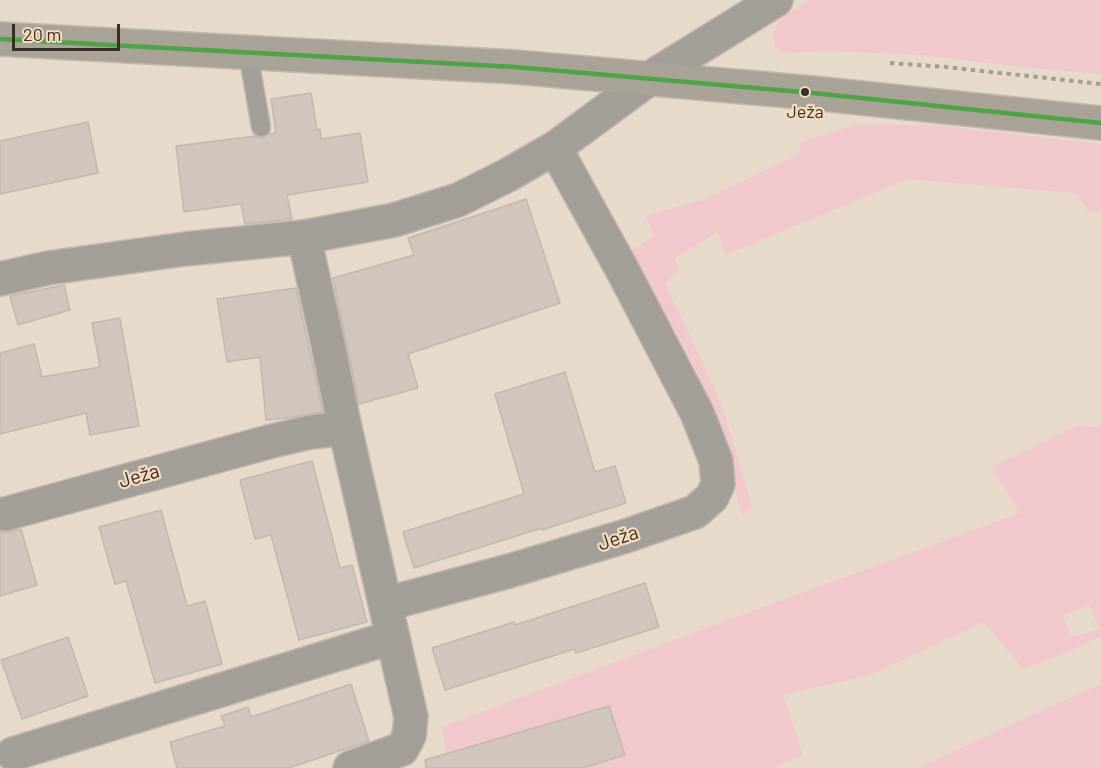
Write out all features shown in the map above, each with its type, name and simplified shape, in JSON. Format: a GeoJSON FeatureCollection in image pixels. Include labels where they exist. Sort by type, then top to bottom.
{"type":"FeatureCollection","features":[{"type":"Feature","properties":{"kind":"main road"},"geometry":{"type":"LineString","coordinates":[[0,39],[515,67],[831,94],[1101,123]]}},
{"type":"Feature","properties":{"kind":"street"},"geometry":{"type":"LineString","coordinates":[[0,279],[60,266],[185,249],[304,237],[393,220],[458,200],[555,148],[650,78],[776,0]]}},
{"type":"Feature","properties":{"kind":"street","name":"Ježa"},"geometry":{"type":"LineString","coordinates":[[387,604],[626,536],[695,512],[712,497],[718,484],[716,461],[697,414],[624,273],[555,148]]}},
{"type":"Feature","properties":{"kind":"street"},"geometry":{"type":"LineString","coordinates":[[304,237],[411,717],[410,736],[402,749],[350,768]]}},
{"type":"Feature","properties":{"kind":"street","name":"Ježa"},"geometry":{"type":"LineString","coordinates":[[4,514],[272,441],[311,432],[345,428]]}},
{"type":"Feature","properties":{"kind":"street"},"geometry":{"type":"LineString","coordinates":[[14,754],[393,637]]}},
{"type":"Feature","properties":{"kind":"lane"},"geometry":{"type":"LineString","coordinates":[[248,53],[261,127]]}},
{"type":"Feature","properties":{"kind":"shaded area"},"geometry":{"type":"Polygon","coordinates":[[[810,0],[1101,0],[1101,74],[923,55],[829,51],[785,53],[776,47],[773,39],[778,20],[810,0]]]}},
{"type":"Feature","properties":{"kind":"shaded area"},"geometry":{"type":"Polygon","coordinates":[[[854,125],[934,125],[1101,144],[1101,211],[1088,211],[1076,193],[908,179],[725,255],[718,232],[675,258],[679,272],[672,275],[665,285],[722,405],[752,507],[742,516],[719,424],[698,375],[677,334],[628,253],[654,236],[646,216],[706,199],[799,154],[801,142],[854,125]]]}},
{"type":"Feature","properties":{"kind":"shaded area"},"geometry":{"type":"Polygon","coordinates":[[[1077,426],[1101,426],[1101,636],[1023,669],[984,622],[870,675],[783,695],[803,755],[773,768],[448,768],[442,727],[1020,513],[991,467],[1077,426]],[[1089,605],[1062,615],[1071,637],[1100,629],[1089,605]]]}},
{"type":"Feature","properties":{"kind":"shaded area"},"geometry":{"type":"Polygon","coordinates":[[[1101,684],[1101,768],[919,768],[1027,717],[1101,684]]]}},
{"type":"Feature","properties":{"kind":"building"},"geometry":{"type":"Polygon","coordinates":[[[311,93],[317,130],[320,129],[321,139],[360,133],[368,182],[287,195],[292,219],[245,224],[241,204],[184,212],[176,146],[255,136],[262,138],[276,133],[271,99],[311,93]]]}},
{"type":"Feature","properties":{"kind":"building"},"geometry":{"type":"Polygon","coordinates":[[[88,122],[98,173],[0,194],[0,141],[88,122]]]}},
{"type":"Feature","properties":{"kind":"building"},"geometry":{"type":"Polygon","coordinates":[[[526,199],[560,303],[408,354],[418,388],[359,404],[333,278],[414,255],[408,238],[526,199]]]}},
{"type":"Feature","properties":{"kind":"building"},"geometry":{"type":"Polygon","coordinates":[[[64,285],[70,310],[18,325],[10,296],[64,285]]]}},
{"type":"Feature","properties":{"kind":"building"},"geometry":{"type":"Polygon","coordinates":[[[296,288],[323,412],[266,420],[260,357],[227,362],[217,299],[296,288]]]}},
{"type":"Feature","properties":{"kind":"building"},"geometry":{"type":"Polygon","coordinates":[[[120,318],[139,426],[90,435],[86,413],[0,434],[0,353],[34,344],[42,377],[100,367],[92,323],[120,318]]]}},
{"type":"Feature","properties":{"kind":"building"},"geometry":{"type":"Polygon","coordinates":[[[565,372],[595,472],[615,466],[626,503],[414,568],[403,532],[524,494],[495,394],[565,372]]]}},
{"type":"Feature","properties":{"kind":"building"},"geometry":{"type":"Polygon","coordinates":[[[312,461],[340,568],[352,565],[367,622],[299,640],[271,535],[255,539],[240,480],[312,461]]]}},
{"type":"Feature","properties":{"kind":"building"},"geometry":{"type":"Polygon","coordinates":[[[161,510],[187,606],[205,601],[222,664],[155,683],[126,581],[115,584],[99,527],[161,510]]]}},
{"type":"Feature","properties":{"kind":"building"},"geometry":{"type":"Polygon","coordinates":[[[21,529],[37,585],[0,596],[0,532],[21,529]]]}},
{"type":"Feature","properties":{"kind":"building"},"geometry":{"type":"Polygon","coordinates":[[[645,583],[659,627],[576,653],[575,649],[445,690],[432,648],[514,622],[515,625],[645,583]]]}},
{"type":"Feature","properties":{"kind":"building"},"geometry":{"type":"Polygon","coordinates":[[[68,637],[88,696],[22,719],[1,660],[68,637]]]}},
{"type":"Feature","properties":{"kind":"building"},"geometry":{"type":"Polygon","coordinates":[[[351,684],[369,741],[289,768],[177,768],[170,742],[225,726],[221,716],[248,707],[251,717],[351,684]]]}},
{"type":"Feature","properties":{"kind":"building"},"geometry":{"type":"Polygon","coordinates":[[[609,706],[625,755],[583,768],[426,768],[425,760],[609,706]]]}},
{"type":"Feature","properties":{"kind":"transit line"},"geometry":{"type":"LineString","coordinates":[[0,39],[515,67],[813,93],[1101,123]]}},
{"type":"Feature","properties":{"kind":"place","name":"Ježa"},"geometry":{"type":"Point","coordinates":[805,92]}}]}
